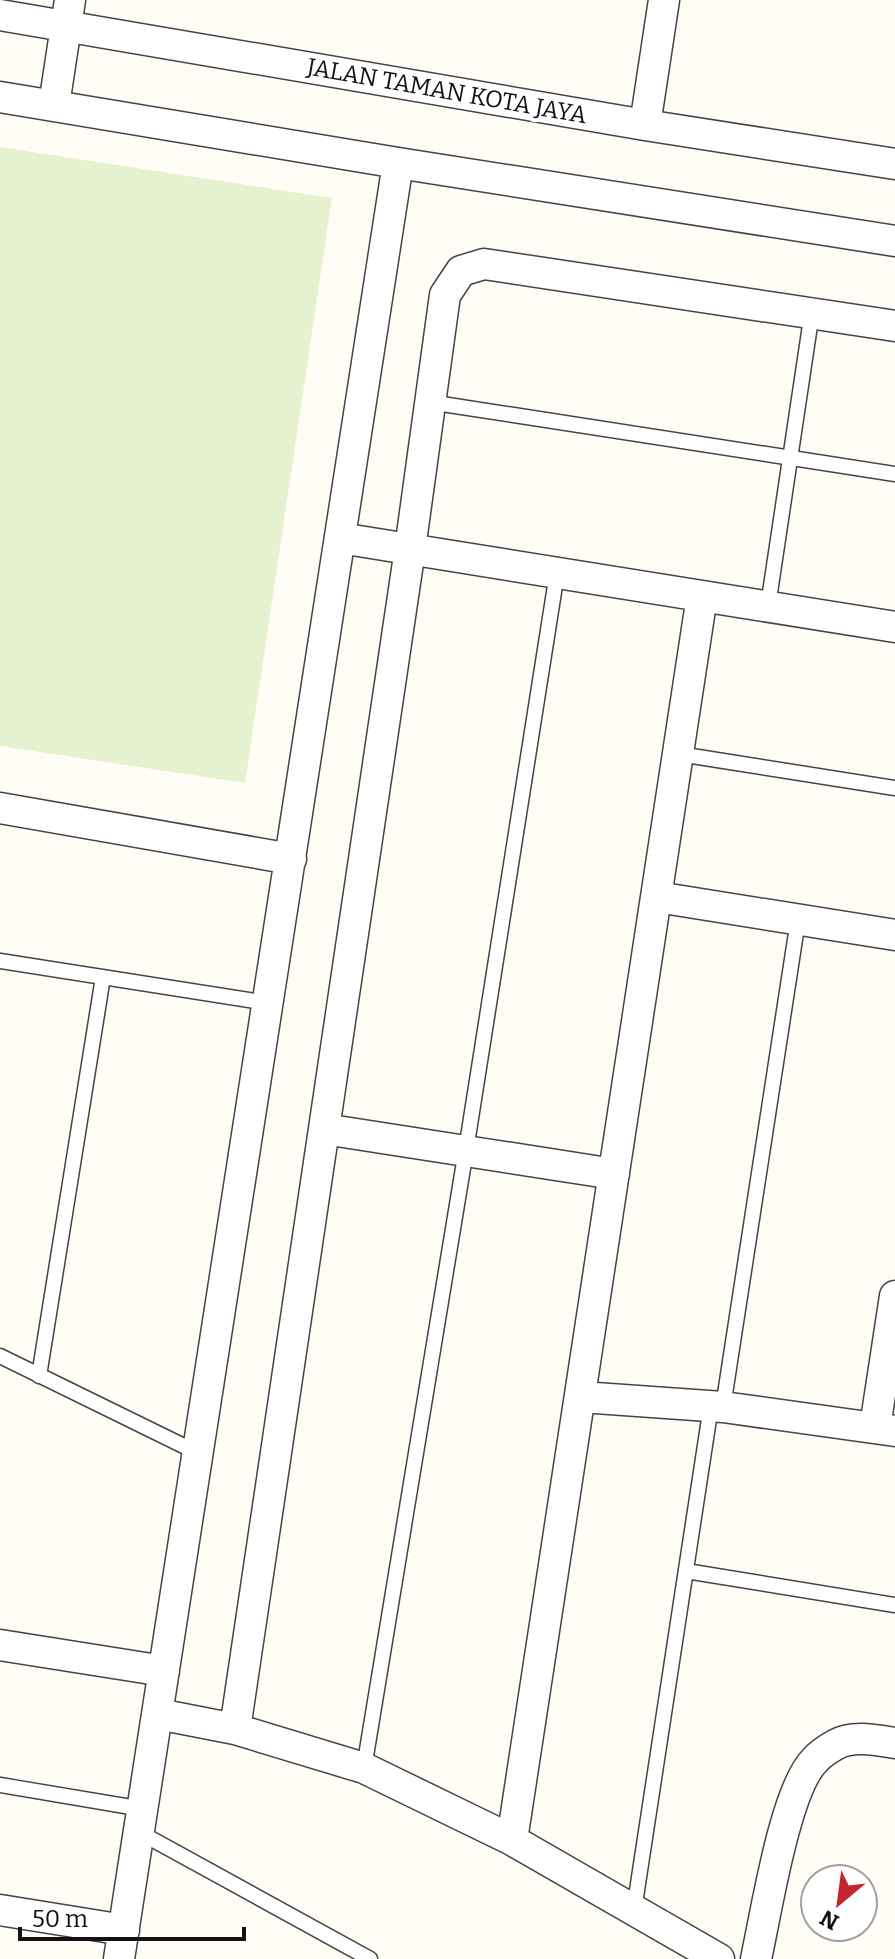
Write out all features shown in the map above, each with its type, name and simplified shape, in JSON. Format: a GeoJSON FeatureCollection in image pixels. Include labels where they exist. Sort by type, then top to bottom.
{"type":"FeatureCollection","features":[{"type":"Feature","properties":{"kind":"street"},"geometry":{"type":"LineString","coordinates":[[645,125],[664,0]]}},
{"type":"Feature","properties":{"kind":"street"},"geometry":{"type":"LineString","coordinates":[[54,105],[68,13]]}},
{"type":"Feature","properties":{"kind":"street","name":"JALAN TAMAN KOTA JAYA"},"geometry":{"type":"LineString","coordinates":[[0,15],[68,13],[645,125],[895,164]]}},
{"type":"Feature","properties":{"kind":"street"},"geometry":{"type":"LineString","coordinates":[[0,97],[895,241]]}},
{"type":"Feature","properties":{"kind":"street"},"geometry":{"type":"LineString","coordinates":[[0,1910],[122,1944],[398,163]]}},
{"type":"Feature","properties":{"kind":"street"},"geometry":{"type":"LineString","coordinates":[[235,1729],[445,295],[461,271],[484,264],[895,326]]}},
{"type":"Feature","properties":{"kind":"street"},"geometry":{"type":"LineString","coordinates":[[340,538],[895,627]]}},
{"type":"Feature","properties":{"kind":"street"},"geometry":{"type":"LineString","coordinates":[[512,1840],[702,596]]}},
{"type":"Feature","properties":{"kind":"street"},"geometry":{"type":"LineString","coordinates":[[0,808],[291,859]]}},
{"type":"Feature","properties":{"kind":"street"},"geometry":{"type":"LineString","coordinates":[[657,897],[895,935]]}},
{"type":"Feature","properties":{"kind":"street"},"geometry":{"type":"LineString","coordinates":[[324,1129],[614,1174]]}},
{"type":"Feature","properties":{"kind":"street"},"geometry":{"type":"LineString","coordinates":[[581,1397],[717,1407],[885,1429],[895,1296]]}},
{"type":"Feature","properties":{"kind":"street"},"geometry":{"type":"LineString","coordinates":[[0,1645],[164,1671]]}},
{"type":"Feature","properties":{"kind":"street"},"geometry":{"type":"LineString","coordinates":[[158,1714],[235,1729],[364,1768],[512,1840],[719,1959]]}},
{"type":"Feature","properties":{"kind":"street"},"geometry":{"type":"LineString","coordinates":[[756,1959],[788,1817],[813,1761],[837,1743],[866,1739],[895,1743]]}},
{"type":"Feature","properties":{"kind":"lane"},"geometry":{"type":"LineString","coordinates":[[768,606],[812,312]]}},
{"type":"Feature","properties":{"kind":"lane"},"geometry":{"type":"LineString","coordinates":[[428,402],[895,474]]}},
{"type":"Feature","properties":{"kind":"lane"},"geometry":{"type":"LineString","coordinates":[[364,1768],[557,573]]}},
{"type":"Feature","properties":{"kind":"lane"},"geometry":{"type":"LineString","coordinates":[[679,754],[895,788]]}},
{"type":"Feature","properties":{"kind":"lane"},"geometry":{"type":"LineString","coordinates":[[634,1910],[686,1571],[717,1407],[798,920]]}},
{"type":"Feature","properties":{"kind":"lane"},"geometry":{"type":"LineString","coordinates":[[0,961],[269,1004]]}},
{"type":"Feature","properties":{"kind":"lane"},"geometry":{"type":"LineString","coordinates":[[39,1376],[103,977]]}},
{"type":"Feature","properties":{"kind":"lane"},"geometry":{"type":"LineString","coordinates":[[0,1356],[198,1453]]}},
{"type":"Feature","properties":{"kind":"lane"},"geometry":{"type":"LineString","coordinates":[[686,1571],[895,1605]]}},
{"type":"Feature","properties":{"kind":"lane"},"geometry":{"type":"LineString","coordinates":[[0,1785],[141,1821],[370,1959]]}},
{"type":"Feature","properties":{"kind":"green space"},"geometry":{"type":"Polygon","coordinates":[[[0,147],[332,198],[245,783],[0,746],[0,147]]]}}]}
